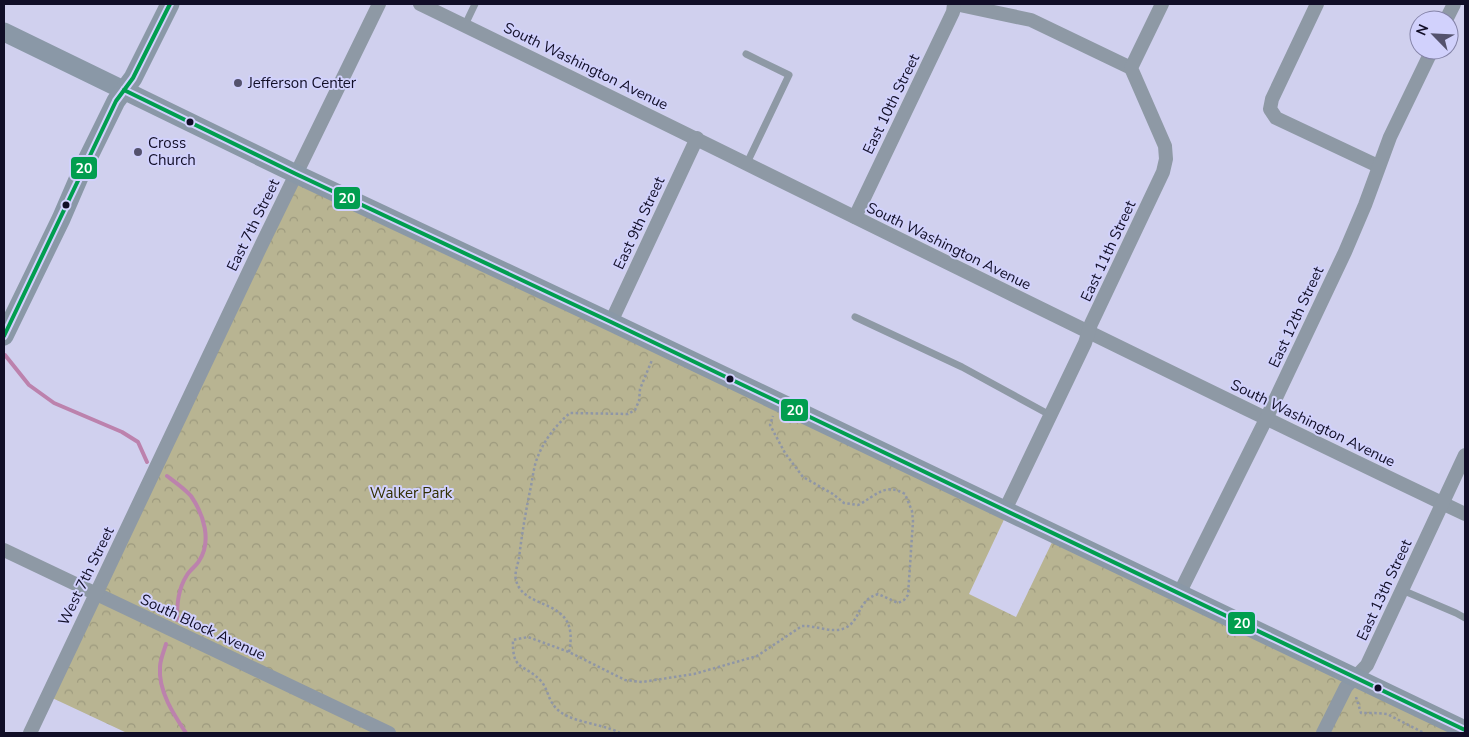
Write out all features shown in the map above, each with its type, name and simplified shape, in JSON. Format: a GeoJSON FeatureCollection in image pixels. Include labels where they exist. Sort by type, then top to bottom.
{"type":"FeatureCollection","features":[{"type":"Feature","properties":{"kind":"street"},"geometry":{"type":"LineString","coordinates":[[4,336],[61,220],[107,118],[116,101],[133,78],[170,4]]}},
{"type":"Feature","properties":{"kind":"street","name":"East 7th Street"},"geometry":{"type":"LineString","coordinates":[[173,434],[379,4]]}},
{"type":"Feature","properties":{"kind":"street","name":"South Washington Avenue"},"geometry":{"type":"LineString","coordinates":[[420,4],[697,138],[1088,333],[1465,514]]}},
{"type":"Feature","properties":{"kind":"street"},"geometry":{"type":"LineString","coordinates":[[955,4],[1031,20],[1131,68],[1162,4]]}},
{"type":"Feature","properties":{"kind":"street","name":"East 10th Street"},"geometry":{"type":"LineString","coordinates":[[855,217],[953,12],[955,4]]}},
{"type":"Feature","properties":{"kind":"street"},"geometry":{"type":"LineString","coordinates":[[1317,4],[1272,99],[1270,109],[1276,118],[1378,166]]}},
{"type":"Feature","properties":{"kind":"street"},"geometry":{"type":"LineString","coordinates":[[4,32],[296,174],[1005,510],[1179,594],[1351,682],[1465,730]]}},
{"type":"Feature","properties":{"kind":"street","name":"East 12th Street"},"geometry":{"type":"LineString","coordinates":[[1179,594],[1266,419],[1345,252],[1390,137],[1427,60]]}},
{"type":"Feature","properties":{"kind":"street","name":"East 11th Street"},"geometry":{"type":"LineString","coordinates":[[1005,510],[1163,172],[1166,159],[1165,146],[1131,68]]}},
{"type":"Feature","properties":{"kind":"street","name":"East 9th Street"},"geometry":{"type":"LineString","coordinates":[[611,322],[697,138]]}},
{"type":"Feature","properties":{"kind":"street","name":"West 7th Street"},"geometry":{"type":"LineString","coordinates":[[30,733],[173,434]]}},
{"type":"Feature","properties":{"kind":"street","name":"East 13th Street"},"geometry":{"type":"LineString","coordinates":[[1323,733],[1351,682],[1367,665],[1465,455]]}},
{"type":"Feature","properties":{"kind":"street","name":"South Block Avenue"},"geometry":{"type":"LineString","coordinates":[[4,550],[389,733]]}},
{"type":"Feature","properties":{"kind":"lane"},"geometry":{"type":"LineString","coordinates":[[465,26],[475,4]]}},
{"type":"Feature","properties":{"kind":"lane"},"geometry":{"type":"LineString","coordinates":[[746,54],[789,75],[747,163]]}},
{"type":"Feature","properties":{"kind":"lane"},"geometry":{"type":"LineString","coordinates":[[855,317],[962,367],[1050,416]]}},
{"type":"Feature","properties":{"kind":"lane"},"geometry":{"type":"LineString","coordinates":[[1402,590],[1465,618]]}},
{"type":"Feature","properties":{"kind":"path"},"geometry":{"type":"LineString","coordinates":[[569,652],[572,638],[569,625],[564,617],[556,610],[528,596],[520,589],[516,580],[524,523],[537,457],[549,434],[570,413],[618,415],[628,414],[635,410],[640,401],[640,389],[652,360]]}},
{"type":"Feature","properties":{"kind":"path"},"geometry":{"type":"LineString","coordinates":[[620,733],[571,717],[557,710],[540,680],[516,662],[513,654],[513,640],[528,637],[569,652],[625,680],[655,681],[694,674],[757,656],[802,626],[810,625],[835,630],[845,628],[853,622],[864,602],[870,596],[878,594],[898,603],[908,595],[913,521],[909,502],[905,494],[894,489],[884,489],[858,505],[850,505],[803,477],[785,453],[770,425],[778,402]]}},
{"type":"Feature","properties":{"kind":"path"},"geometry":{"type":"LineString","coordinates":[[1351,682],[1361,713],[1375,712],[1387,714],[1424,733]]}},
{"type":"Feature","properties":{"kind":"green space","name":"Walker Park"},"geometry":{"type":"Polygon","coordinates":[[[296,174],[1008,511],[969,594],[1016,617],[1056,534],[1465,733],[127,733],[48,696],[296,174]]]}},
{"type":"Feature","properties":{"kind":"waterway"},"geometry":{"type":"LineString","coordinates":[[5,355],[29,385],[54,403],[122,432],[138,442],[147,462]]}},
{"type":"Feature","properties":{"kind":"waterway"},"geometry":{"type":"LineString","coordinates":[[167,476],[183,488],[196,503],[203,520],[206,537],[203,553],[198,563],[187,575],[180,591],[177,620]]}},
{"type":"Feature","properties":{"kind":"waterway"},"geometry":{"type":"LineString","coordinates":[[166,644],[160,664],[160,676],[164,694],[186,733]]}},
{"type":"Feature","properties":{"kind":"transit line","name":"20"},"geometry":{"type":"LineString","coordinates":[[4,336],[116,101],[133,78],[170,4]]}},
{"type":"Feature","properties":{"kind":"transit line","name":"20"},"geometry":{"type":"LineString","coordinates":[[124,90],[296,174],[611,322],[1465,730]]}},
{"type":"Feature","properties":{"kind":"place","name":"Jefferson Center"},"geometry":{"type":"Point","coordinates":[238,83]}},
{"type":"Feature","properties":{"kind":"place","name":"Cross Church"},"geometry":{"type":"Point","coordinates":[138,152]}}]}
